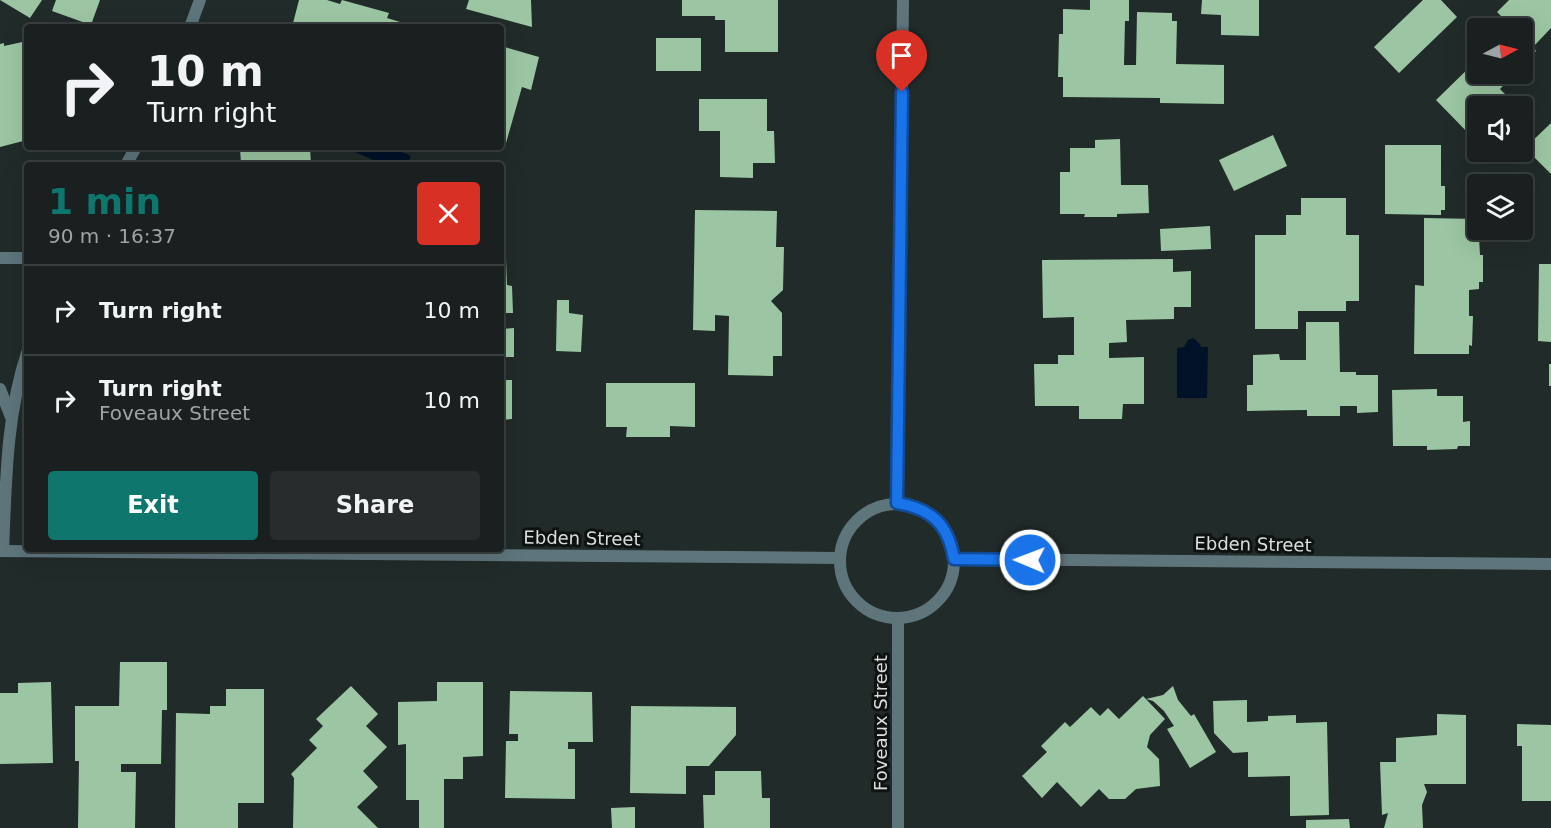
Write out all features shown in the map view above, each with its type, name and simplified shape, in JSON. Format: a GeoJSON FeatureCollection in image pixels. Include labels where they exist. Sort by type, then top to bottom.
{"type":"FeatureCollection","features":[{"type":"Feature","properties":{"kind":"street"},"geometry":{"type":"LineString","coordinates":[[191,24],[200,0]]}},
{"type":"Feature","properties":{"kind":"street"},"geometry":{"type":"LineString","coordinates":[[897,503],[903,0]]}},
{"type":"Feature","properties":{"kind":"street"},"geometry":{"type":"LineString","coordinates":[[0,258],[24,258]]}},
{"type":"Feature","properties":{"kind":"street"},"geometry":{"type":"LineString","coordinates":[[1,551],[12,418],[24,363]]}},
{"type":"Feature","properties":{"kind":"street"},"geometry":{"type":"LineString","coordinates":[[0,389],[12,418]]}},
{"type":"Feature","properties":{"kind":"street"},"geometry":{"type":"LineString","coordinates":[[897,503],[918,508],[937,519],[946,531],[954,559],[951,577],[944,594],[932,607],[916,615],[898,619],[879,616],[863,608],[849,594],[842,577],[839,558],[843,541],[851,526],[864,513],[880,506],[897,503]]}},
{"type":"Feature","properties":{"kind":"street","name":"Ebden Street"},"geometry":{"type":"LineString","coordinates":[[1,551],[24,551]]}},
{"type":"Feature","properties":{"kind":"street","name":"Ebden Street"},"geometry":{"type":"LineString","coordinates":[[121,552],[839,558]]}},
{"type":"Feature","properties":{"kind":"street","name":"Ebden Street"},"geometry":{"type":"LineString","coordinates":[[954,559],[1551,564]]}},
{"type":"Feature","properties":{"kind":"street","name":"Foveaux Street"},"geometry":{"type":"LineString","coordinates":[[898,619],[898,828]]}},
{"type":"Feature","properties":{"kind":"water"},"geometry":{"type":"Polygon","coordinates":[[[350,150],[397,150],[411,156],[408,162],[378,162],[350,150]]]}},
{"type":"Feature","properties":{"kind":"water"},"geometry":{"type":"Polygon","coordinates":[[[1193,338],[1201,347],[1208,347],[1207,398],[1177,398],[1177,348],[1184,347],[1188,340],[1193,338]]]}},
{"type":"Feature","properties":{"kind":"building"},"geometry":{"type":"Polygon","coordinates":[[[0,0],[42,0],[30,18],[0,0]]]}},
{"type":"Feature","properties":{"kind":"building"},"geometry":{"type":"Polygon","coordinates":[[[56,0],[100,0],[91,24],[52,11],[56,0]]]}},
{"type":"Feature","properties":{"kind":"building"},"geometry":{"type":"Polygon","coordinates":[[[299,0],[327,0],[340,4],[342,0],[389,13],[387,18],[400,22],[400,24],[293,24],[299,0]]]}},
{"type":"Feature","properties":{"kind":"building"},"geometry":{"type":"Polygon","coordinates":[[[469,0],[531,0],[532,27],[466,9],[469,0]]]}},
{"type":"Feature","properties":{"kind":"building"},"geometry":{"type":"Polygon","coordinates":[[[682,0],[778,0],[778,52],[725,52],[725,20],[715,20],[715,16],[682,16],[682,0]]]}},
{"type":"Feature","properties":{"kind":"building"},"geometry":{"type":"Polygon","coordinates":[[[1090,0],[1129,0],[1129,21],[1125,21],[1124,65],[1136,65],[1137,12],[1172,13],[1172,21],[1177,21],[1176,64],[1224,65],[1224,104],[1160,103],[1160,98],[1063,97],[1063,77],[1058,77],[1059,34],[1063,34],[1063,9],[1090,10],[1090,0]]]}},
{"type":"Feature","properties":{"kind":"building"},"geometry":{"type":"Polygon","coordinates":[[[1202,0],[1259,0],[1259,36],[1221,35],[1221,15],[1201,14],[1202,0]]]}},
{"type":"Feature","properties":{"kind":"building"},"geometry":{"type":"Polygon","coordinates":[[[1423,0],[1441,0],[1457,17],[1399,73],[1374,47],[1423,0]]]}},
{"type":"Feature","properties":{"kind":"building"},"geometry":{"type":"Polygon","coordinates":[[[1509,0],[1551,0],[1551,28],[1533,47],[1533,18],[1499,18],[1501,16],[1497,12],[1509,0]]]}},
{"type":"Feature","properties":{"kind":"building"},"geometry":{"type":"Polygon","coordinates":[[[656,38],[701,38],[701,71],[656,71],[656,38]]]}},
{"type":"Feature","properties":{"kind":"building"},"geometry":{"type":"Polygon","coordinates":[[[24,42],[24,141],[0,147],[0,44],[4,43],[4,46],[24,42]]]}},
{"type":"Feature","properties":{"kind":"building"},"geometry":{"type":"Polygon","coordinates":[[[504,47],[539,57],[531,90],[522,87],[506,143],[504,143],[504,47]]]}},
{"type":"Feature","properties":{"kind":"building"},"geometry":{"type":"Polygon","coordinates":[[[1467,70],[1467,84],[1505,84],[1500,89],[1507,96],[1467,96],[1467,132],[1436,100],[1467,70]]]}},
{"type":"Feature","properties":{"kind":"building"},"geometry":{"type":"Polygon","coordinates":[[[699,99],[767,99],[767,131],[774,131],[775,163],[753,163],[753,178],[720,177],[720,131],[699,131],[699,99]]]}},
{"type":"Feature","properties":{"kind":"building"},"geometry":{"type":"Polygon","coordinates":[[[1551,123],[1551,174],[1533,156],[1533,140],[1551,123]]]}},
{"type":"Feature","properties":{"kind":"building"},"geometry":{"type":"Polygon","coordinates":[[[1273,135],[1287,166],[1234,191],[1219,160],[1273,135]]]}},
{"type":"Feature","properties":{"kind":"building"},"geometry":{"type":"Polygon","coordinates":[[[1120,139],[1121,185],[1148,185],[1149,213],[1117,214],[1117,217],[1060,214],[1060,172],[1070,172],[1070,148],[1095,148],[1095,140],[1120,139]]]}},
{"type":"Feature","properties":{"kind":"building"},"geometry":{"type":"Polygon","coordinates":[[[1385,145],[1441,145],[1441,186],[1445,186],[1445,210],[1441,210],[1441,215],[1385,214],[1385,145]]]}},
{"type":"Feature","properties":{"kind":"building"},"geometry":{"type":"Polygon","coordinates":[[[240,150],[310,150],[311,162],[241,162],[240,150]]]}},
{"type":"Feature","properties":{"kind":"building"},"geometry":{"type":"Polygon","coordinates":[[[1301,198],[1346,198],[1346,235],[1359,235],[1359,301],[1346,301],[1346,311],[1298,311],[1298,329],[1255,329],[1255,235],[1286,235],[1286,215],[1301,215],[1301,198]]]}},
{"type":"Feature","properties":{"kind":"building"},"geometry":{"type":"Polygon","coordinates":[[[695,210],[777,211],[776,247],[784,247],[783,290],[771,301],[782,313],[782,356],[773,356],[773,376],[728,375],[729,316],[715,315],[715,331],[693,330],[695,210]]]}},
{"type":"Feature","properties":{"kind":"building"},"geometry":{"type":"Polygon","coordinates":[[[1424,218],[1467,219],[1467,240],[1479,240],[1480,255],[1483,255],[1483,282],[1479,282],[1479,289],[1469,290],[1469,316],[1473,316],[1472,346],[1469,345],[1469,354],[1414,354],[1415,285],[1424,286],[1424,218]]]}},
{"type":"Feature","properties":{"kind":"building"},"geometry":{"type":"Polygon","coordinates":[[[1210,226],[1211,249],[1161,251],[1160,229],[1210,226]]]}},
{"type":"Feature","properties":{"kind":"building"},"geometry":{"type":"Polygon","coordinates":[[[504,259],[506,259],[507,285],[512,286],[513,313],[504,313],[504,259]]]}},
{"type":"Feature","properties":{"kind":"building"},"geometry":{"type":"Polygon","coordinates":[[[1173,259],[1173,272],[1191,271],[1191,307],[1174,307],[1174,319],[1126,320],[1127,342],[1109,343],[1109,358],[1144,357],[1144,404],[1123,404],[1122,419],[1079,419],[1079,406],[1035,406],[1034,364],[1058,364],[1058,355],[1074,355],[1074,317],[1043,318],[1042,260],[1173,259]]]}},
{"type":"Feature","properties":{"kind":"building"},"geometry":{"type":"Polygon","coordinates":[[[1539,264],[1551,264],[1551,342],[1538,341],[1539,264]]]}},
{"type":"Feature","properties":{"kind":"building"},"geometry":{"type":"Polygon","coordinates":[[[557,300],[569,300],[569,313],[583,315],[581,352],[556,351],[557,300]]]}},
{"type":"Feature","properties":{"kind":"building"},"geometry":{"type":"Polygon","coordinates":[[[1306,322],[1339,322],[1340,372],[1378,375],[1378,412],[1357,413],[1357,406],[1340,406],[1340,416],[1307,416],[1307,410],[1247,411],[1247,385],[1253,385],[1253,355],[1279,354],[1280,360],[1306,360],[1306,322]]]}},
{"type":"Feature","properties":{"kind":"building"},"geometry":{"type":"Polygon","coordinates":[[[514,328],[514,357],[504,357],[504,329],[514,328]]]}},
{"type":"Feature","properties":{"kind":"building"},"geometry":{"type":"Polygon","coordinates":[[[1549,364],[1551,364],[1551,386],[1549,386],[1549,364]]]}},
{"type":"Feature","properties":{"kind":"building"},"geometry":{"type":"Polygon","coordinates":[[[504,380],[512,380],[512,419],[504,420],[504,380]]]}},
{"type":"Feature","properties":{"kind":"building"},"geometry":{"type":"Polygon","coordinates":[[[606,383],[695,383],[695,427],[670,426],[670,437],[626,437],[627,427],[606,427],[606,383]]]}},
{"type":"Feature","properties":{"kind":"building"},"geometry":{"type":"Polygon","coordinates":[[[1437,389],[1437,396],[1463,396],[1463,422],[1470,421],[1470,446],[1427,450],[1427,446],[1393,446],[1392,390],[1437,389]]]}},
{"type":"Feature","properties":{"kind":"building"},"geometry":{"type":"Polygon","coordinates":[[[120,662],[167,662],[167,710],[162,710],[161,764],[121,764],[121,772],[136,772],[135,828],[78,828],[79,761],[75,761],[75,706],[119,706],[120,662]]]}},
{"type":"Feature","properties":{"kind":"building"},"geometry":{"type":"Polygon","coordinates":[[[51,682],[53,763],[0,764],[0,693],[18,693],[18,683],[51,682]]]}},
{"type":"Feature","properties":{"kind":"building"},"geometry":{"type":"Polygon","coordinates":[[[437,682],[483,682],[483,756],[463,757],[463,779],[444,779],[444,828],[419,828],[419,800],[406,800],[406,744],[398,745],[398,702],[437,701],[437,682]]]}},
{"type":"Feature","properties":{"kind":"building"},"geometry":{"type":"Polygon","coordinates":[[[351,686],[378,714],[366,726],[387,747],[363,771],[378,787],[357,807],[378,828],[293,828],[294,778],[291,774],[317,748],[309,740],[323,726],[316,719],[351,686]]]}},
{"type":"Feature","properties":{"kind":"building"},"geometry":{"type":"Polygon","coordinates":[[[1173,686],[1178,700],[1191,716],[1194,714],[1216,752],[1190,768],[1167,729],[1174,726],[1164,711],[1153,701],[1146,699],[1163,695],[1173,686]]]}},
{"type":"Feature","properties":{"kind":"building"},"geometry":{"type":"Polygon","coordinates":[[[226,689],[264,689],[264,803],[238,803],[238,828],[175,828],[176,713],[210,714],[210,706],[226,706],[226,689]]]}},
{"type":"Feature","properties":{"kind":"building"},"geometry":{"type":"Polygon","coordinates":[[[510,691],[592,692],[593,742],[568,742],[568,749],[575,749],[575,799],[505,798],[506,741],[518,741],[518,734],[509,734],[510,691]]]}},
{"type":"Feature","properties":{"kind":"building"},"geometry":{"type":"Polygon","coordinates":[[[1143,696],[1165,719],[1150,735],[1147,747],[1159,759],[1160,786],[1136,789],[1125,799],[1109,799],[1099,789],[1081,807],[1057,782],[1042,798],[1022,776],[1047,752],[1041,746],[1065,722],[1070,727],[1091,707],[1100,716],[1108,708],[1119,719],[1143,696]]]}},
{"type":"Feature","properties":{"kind":"building"},"geometry":{"type":"Polygon","coordinates":[[[1247,700],[1247,722],[1268,721],[1268,716],[1296,715],[1296,723],[1327,722],[1329,815],[1290,816],[1290,776],[1248,777],[1248,752],[1233,753],[1214,733],[1213,701],[1247,700]]]}},
{"type":"Feature","properties":{"kind":"building"},"geometry":{"type":"Polygon","coordinates":[[[631,706],[736,707],[736,735],[709,766],[686,766],[686,794],[630,793],[631,706]]]}},
{"type":"Feature","properties":{"kind":"building"},"geometry":{"type":"Polygon","coordinates":[[[1437,714],[1466,715],[1466,784],[1424,784],[1427,792],[1422,805],[1423,828],[1384,828],[1388,813],[1382,815],[1380,762],[1396,762],[1396,738],[1437,735],[1437,714]]]}},
{"type":"Feature","properties":{"kind":"building"},"geometry":{"type":"Polygon","coordinates":[[[1517,724],[1551,725],[1551,801],[1522,801],[1522,746],[1517,746],[1517,724]]]}},
{"type":"Feature","properties":{"kind":"building"},"geometry":{"type":"Polygon","coordinates":[[[715,771],[761,771],[762,798],[770,798],[770,828],[704,828],[703,795],[715,795],[715,771]]]}},
{"type":"Feature","properties":{"kind":"building"},"geometry":{"type":"Polygon","coordinates":[[[635,807],[635,828],[612,828],[611,808],[635,807]]]}},
{"type":"Feature","properties":{"kind":"building"},"geometry":{"type":"Polygon","coordinates":[[[1349,819],[1350,828],[1306,828],[1306,820],[1349,819]]]}},
{"type":"Feature","properties":{"kind":"route"},"geometry":{"type":"LineString","coordinates":[[902,92],[897,503],[925,511],[937,519],[946,531],[954,559],[1030,560]]}}]}
